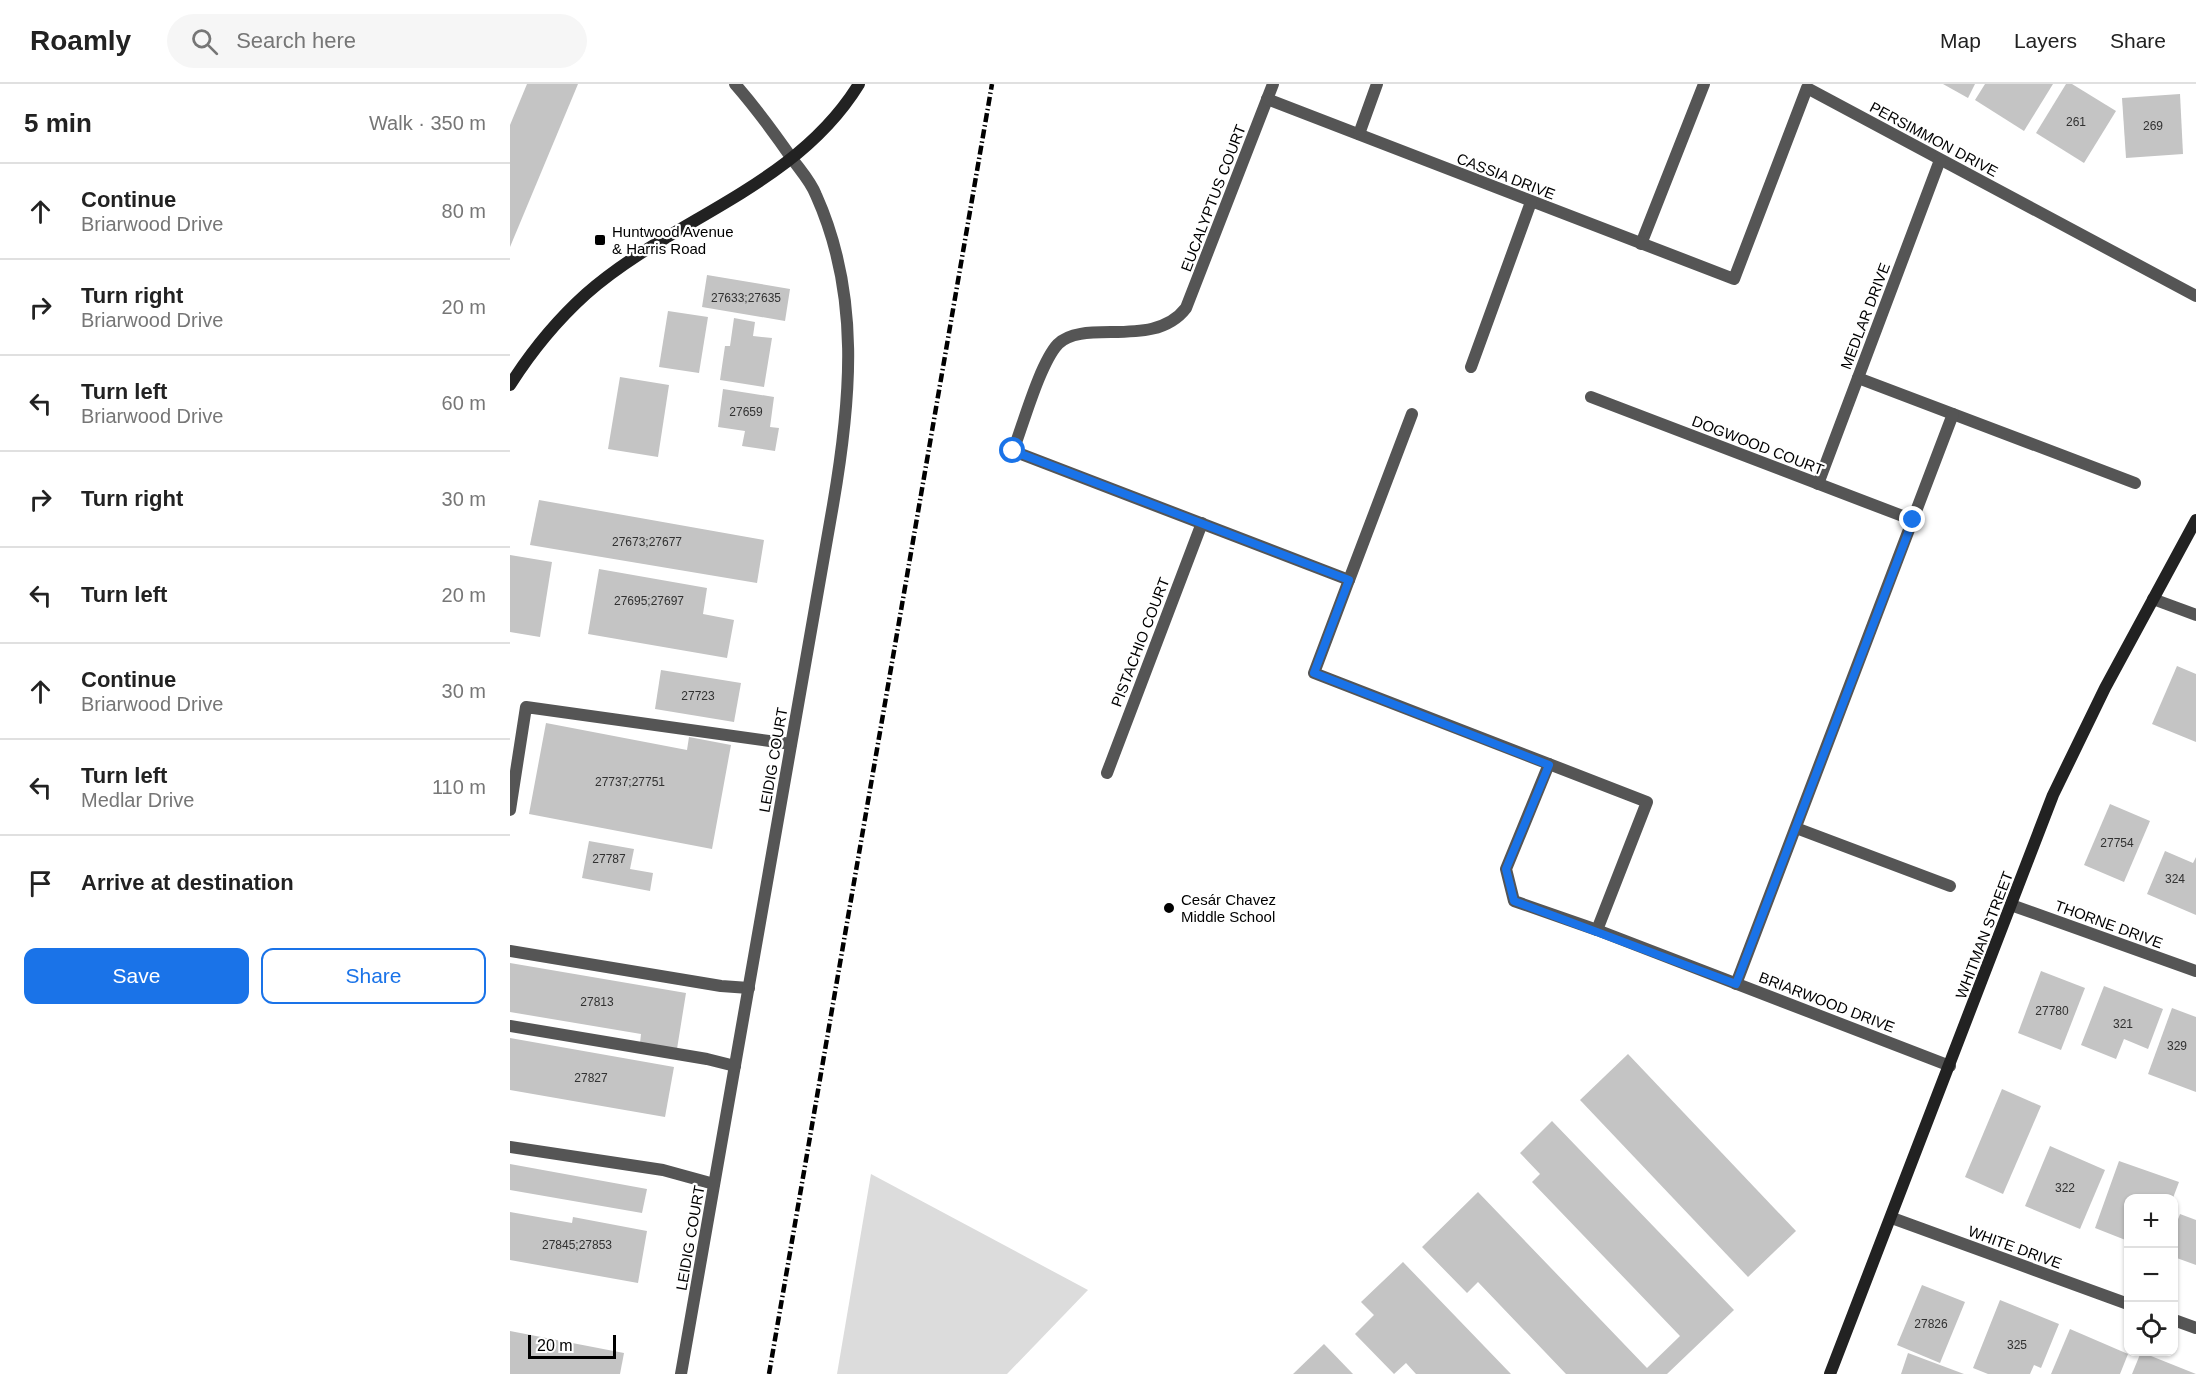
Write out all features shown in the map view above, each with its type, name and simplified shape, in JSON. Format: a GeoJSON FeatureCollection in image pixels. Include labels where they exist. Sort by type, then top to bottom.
{"type":"FeatureCollection","features":[{"type":"Feature","properties":{"kind":"street","name":"LEIDIG COURT"},"geometry":{"type":"LineString","coordinates":[[681,1374],[844,441],[849,373],[848,314],[837,255],[816,194],[765,119],[735,84]]}},
{"type":"Feature","properties":{"kind":"street"},"geometry":{"type":"LineString","coordinates":[[510,385],[530,354],[586,294],[644,252],[762,181],[792,158],[824,128],[859,84]]}},
{"type":"Feature","properties":{"kind":"street","name":"EUCALYPTUS COURT"},"geometry":{"type":"LineString","coordinates":[[1202,523],[1013,451],[1049,356],[1059,342],[1077,336],[1158,328],[1176,321],[1186,308],[1273,84]]}},
{"type":"Feature","properties":{"kind":"street"},"geometry":{"type":"LineString","coordinates":[[1359,134],[1377,84]]}},
{"type":"Feature","properties":{"kind":"street"},"geometry":{"type":"LineString","coordinates":[[1641,244],[1704,84]]}},
{"type":"Feature","properties":{"kind":"street","name":"PERSIMMON DRIVE"},"geometry":{"type":"LineString","coordinates":[[1734,279],[1804,86],[2196,296]]}},
{"type":"Feature","properties":{"kind":"street","name":"CASSIA DRIVE"},"geometry":{"type":"LineString","coordinates":[[1267,99],[1734,279]]}},
{"type":"Feature","properties":{"kind":"street","name":"MEDLAR DRIVE"},"geometry":{"type":"LineString","coordinates":[[1818,484],[1940,160]]}},
{"type":"Feature","properties":{"kind":"street"},"geometry":{"type":"LineString","coordinates":[[1471,367],[1532,202]]}},
{"type":"Feature","properties":{"kind":"street"},"geometry":{"type":"LineString","coordinates":[[1858,378],[2135,483]]}},
{"type":"Feature","properties":{"kind":"street","name":"DOGWOOD COURT"},"geometry":{"type":"LineString","coordinates":[[1591,397],[1913,520]]}},
{"type":"Feature","properties":{"kind":"street"},"geometry":{"type":"LineString","coordinates":[[1412,414],[1314,673],[1647,802],[1597,930]]}},
{"type":"Feature","properties":{"kind":"street"},"geometry":{"type":"LineString","coordinates":[[1736,984],[1953,414]]}},
{"type":"Feature","properties":{"kind":"street","name":"WHITMAN STREET"},"geometry":{"type":"LineString","coordinates":[[1830,1374],[2053,795],[2078,742],[2196,520]]}},
{"type":"Feature","properties":{"kind":"street"},"geometry":{"type":"LineString","coordinates":[[1202,523],[1349,580]]}},
{"type":"Feature","properties":{"kind":"street","name":"PISTACHIO COURT"},"geometry":{"type":"LineString","coordinates":[[1107,772],[1202,523]]}},
{"type":"Feature","properties":{"kind":"street"},"geometry":{"type":"LineString","coordinates":[[2153,599],[2196,615]]}},
{"type":"Feature","properties":{"kind":"street"},"geometry":{"type":"LineString","coordinates":[[510,810],[526,707],[791,744]]}},
{"type":"Feature","properties":{"kind":"street","name":"BRIARWOOD DRIVE"},"geometry":{"type":"LineString","coordinates":[[1549,765],[1506,869],[1514,901],[1597,930],[1950,1066]]}},
{"type":"Feature","properties":{"kind":"street"},"geometry":{"type":"LineString","coordinates":[[1796,828],[1950,886]]}},
{"type":"Feature","properties":{"kind":"street","name":"THORNE DRIVE"},"geometry":{"type":"LineString","coordinates":[[2012,904],[2196,971]]}},
{"type":"Feature","properties":{"kind":"street"},"geometry":{"type":"LineString","coordinates":[[510,951],[721,986],[749,988]]}},
{"type":"Feature","properties":{"kind":"street"},"geometry":{"type":"LineString","coordinates":[[510,1026],[707,1059],[735,1066]]}},
{"type":"Feature","properties":{"kind":"street"},"geometry":{"type":"LineString","coordinates":[[510,1147],[663,1170],[714,1184]]}},
{"type":"Feature","properties":{"kind":"street","name":"WHITE DRIVE"},"geometry":{"type":"LineString","coordinates":[[1892,1218],[2124,1303]]}},
{"type":"Feature","properties":{"kind":"street"},"geometry":{"type":"LineString","coordinates":[[2178,1321],[2196,1328]]}},
{"type":"Feature","properties":{"kind":"shaded area"},"geometry":{"type":"Polygon","coordinates":[[[871,1174],[1088,1290],[1007,1374],[837,1374],[871,1174]]]}},
{"type":"Feature","properties":{"kind":"building"},"geometry":{"type":"Polygon","coordinates":[[[527,84],[578,84],[510,247],[510,125],[527,84]]]}},
{"type":"Feature","properties":{"kind":"building"},"geometry":{"type":"Polygon","coordinates":[[[1943,84],[1975,84],[1968,98],[1943,84]]]}},
{"type":"Feature","properties":{"kind":"building"},"geometry":{"type":"Polygon","coordinates":[[[1985,84],[2053,84],[2024,131],[1975,100],[1985,84]]]}},
{"type":"Feature","properties":{"kind":"building"},"geometry":{"type":"Polygon","coordinates":[[[2066,84],[2072,84],[2116,111],[2084,163],[2036,133],[2066,84]]]}},
{"type":"Feature","properties":{"kind":"building"},"geometry":{"type":"Polygon","coordinates":[[[2180,94],[2183,154],[2126,158],[2122,98],[2180,94]]]}},
{"type":"Feature","properties":{"kind":"building"},"geometry":{"type":"Polygon","coordinates":[[[707,275],[790,289],[785,321],[702,307],[707,275]]]}},
{"type":"Feature","properties":{"kind":"building"},"geometry":{"type":"Polygon","coordinates":[[[668,311],[708,317],[699,373],[659,367],[668,311]]]}},
{"type":"Feature","properties":{"kind":"building"},"geometry":{"type":"Polygon","coordinates":[[[734,318],[755,322],[753,336],[772,338],[764,387],[720,380],[725,346],[730,346],[734,318]]]}},
{"type":"Feature","properties":{"kind":"building"},"geometry":{"type":"Polygon","coordinates":[[[620,377],[669,385],[658,457],[608,449],[620,377]]]}},
{"type":"Feature","properties":{"kind":"building"},"geometry":{"type":"Polygon","coordinates":[[[723,389],[774,397],[770,427],[779,428],[775,451],[742,446],[745,431],[718,427],[723,389]]]}},
{"type":"Feature","properties":{"kind":"building"},"geometry":{"type":"Polygon","coordinates":[[[539,500],[764,540],[757,583],[530,545],[539,500]]]}},
{"type":"Feature","properties":{"kind":"building"},"geometry":{"type":"Polygon","coordinates":[[[510,555],[552,562],[540,637],[510,632],[510,555]]]}},
{"type":"Feature","properties":{"kind":"building"},"geometry":{"type":"Polygon","coordinates":[[[599,569],[707,588],[703,614],[734,620],[727,658],[588,634],[599,569]]]}},
{"type":"Feature","properties":{"kind":"building"},"geometry":{"type":"Polygon","coordinates":[[[2177,666],[2196,674],[2196,742],[2152,724],[2177,666]]]}},
{"type":"Feature","properties":{"kind":"building"},"geometry":{"type":"Polygon","coordinates":[[[661,670],[741,683],[734,722],[655,709],[661,670]]]}},
{"type":"Feature","properties":{"kind":"building"},"geometry":{"type":"Polygon","coordinates":[[[546,723],[687,750],[689,737],[731,745],[712,849],[529,814],[546,723]]]}},
{"type":"Feature","properties":{"kind":"building"},"geometry":{"type":"Polygon","coordinates":[[[2110,804],[2150,821],[2124,882],[2084,865],[2110,804]]]}},
{"type":"Feature","properties":{"kind":"building"},"geometry":{"type":"Polygon","coordinates":[[[589,841],[634,849],[630,869],[653,873],[650,891],[582,878],[589,841]]]}},
{"type":"Feature","properties":{"kind":"building"},"geometry":{"type":"Polygon","coordinates":[[[2165,851],[2193,863],[2196,857],[2196,915],[2147,894],[2165,851]]]}},
{"type":"Feature","properties":{"kind":"building"},"geometry":{"type":"Polygon","coordinates":[[[510,963],[686,993],[677,1049],[640,1043],[641,1034],[510,1012],[510,963]]]}},
{"type":"Feature","properties":{"kind":"building"},"geometry":{"type":"Polygon","coordinates":[[[2041,971],[2085,988],[2061,1050],[2018,1033],[2041,971]]]}},
{"type":"Feature","properties":{"kind":"building"},"geometry":{"type":"Polygon","coordinates":[[[2104,986],[2163,1009],[2148,1049],[2124,1039],[2116,1059],[2081,1045],[2104,986]]]}},
{"type":"Feature","properties":{"kind":"building"},"geometry":{"type":"Polygon","coordinates":[[[2172,1008],[2196,1017],[2196,1092],[2148,1074],[2172,1008]]]}},
{"type":"Feature","properties":{"kind":"building"},"geometry":{"type":"Polygon","coordinates":[[[510,1038],[674,1067],[665,1117],[510,1090],[510,1038]]]}},
{"type":"Feature","properties":{"kind":"building"},"geometry":{"type":"Polygon","coordinates":[[[1628,1054],[1796,1231],[1748,1277],[1580,1100],[1628,1054]]]}},
{"type":"Feature","properties":{"kind":"building"},"geometry":{"type":"Polygon","coordinates":[[[2002,1089],[2041,1106],[2003,1194],[1965,1177],[2002,1089]]]}},
{"type":"Feature","properties":{"kind":"building"},"geometry":{"type":"Polygon","coordinates":[[[1552,1121],[1734,1310],[1667,1374],[1566,1374],[1478,1282],[1467,1293],[1422,1247],[1478,1192],[1647,1368],[1680,1336],[1532,1182],[1540,1174],[1520,1153],[1552,1121]]]}},
{"type":"Feature","properties":{"kind":"building"},"geometry":{"type":"Polygon","coordinates":[[[2050,1146],[2105,1170],[2080,1229],[2025,1206],[2050,1146]]]}},
{"type":"Feature","properties":{"kind":"building"},"geometry":{"type":"Polygon","coordinates":[[[2119,1161],[2179,1182],[2174,1194],[2124,1194],[2124,1239],[2095,1228],[2119,1161]]]}},
{"type":"Feature","properties":{"kind":"building"},"geometry":{"type":"Polygon","coordinates":[[[510,1164],[647,1189],[642,1213],[510,1190],[510,1164]]]}},
{"type":"Feature","properties":{"kind":"building"},"geometry":{"type":"Polygon","coordinates":[[[510,1212],[572,1223],[573,1217],[647,1231],[638,1283],[510,1260],[510,1212]]]}},
{"type":"Feature","properties":{"kind":"building"},"geometry":{"type":"Polygon","coordinates":[[[2180,1214],[2196,1220],[2196,1265],[2178,1258],[2180,1214]]]}},
{"type":"Feature","properties":{"kind":"building"},"geometry":{"type":"Polygon","coordinates":[[[1403,1262],[1511,1374],[1416,1374],[1406,1363],[1394,1374],[1355,1334],[1374,1315],[1361,1302],[1403,1262]]]}},
{"type":"Feature","properties":{"kind":"building"},"geometry":{"type":"Polygon","coordinates":[[[1922,1285],[1965,1302],[1940,1363],[1897,1345],[1922,1285]]]}},
{"type":"Feature","properties":{"kind":"building"},"geometry":{"type":"Polygon","coordinates":[[[2000,1300],[2059,1324],[2041,1368],[2034,1365],[2030,1374],[1988,1374],[1973,1368],[2000,1300]]]}},
{"type":"Feature","properties":{"kind":"building"},"geometry":{"type":"Polygon","coordinates":[[[2070,1329],[2124,1352],[2124,1356],[2127,1356],[2120,1374],[2051,1374],[2070,1329]]]}},
{"type":"Feature","properties":{"kind":"building"},"geometry":{"type":"Polygon","coordinates":[[[510,1331],[624,1353],[620,1374],[510,1374],[510,1331]]]}},
{"type":"Feature","properties":{"kind":"building"},"geometry":{"type":"Polygon","coordinates":[[[1324,1344],[1353,1374],[1293,1374],[1324,1344]]]}},
{"type":"Feature","properties":{"kind":"building"},"geometry":{"type":"Polygon","coordinates":[[[1908,1353],[1964,1374],[1901,1374],[1908,1353]]]}},
{"type":"Feature","properties":{"kind":"building"},"geometry":{"type":"Polygon","coordinates":[[[2139,1356],[2151,1356],[2196,1374],[2132,1374],[2139,1356]]]}},
{"type":"Feature","properties":{"kind":"railway"},"geometry":{"type":"LineString","coordinates":[[769,1374],[992,84]]}},
{"type":"Feature","properties":{"kind":"place","name":"Huntwood Avenue & Harris Road"},"geometry":{"type":"Point","coordinates":[600,240]}},
{"type":"Feature","properties":{"kind":"place","name":"Cesár Chavez Middle School"},"geometry":{"type":"Point","coordinates":[1169,908]}},
{"type":"Feature","properties":{"kind":"route"},"geometry":{"type":"LineString","coordinates":[[1013,451],[1349,580],[1314,673],[1549,765],[1506,869],[1514,901],[1597,930],[1736,984],[1913,520]]}}]}
